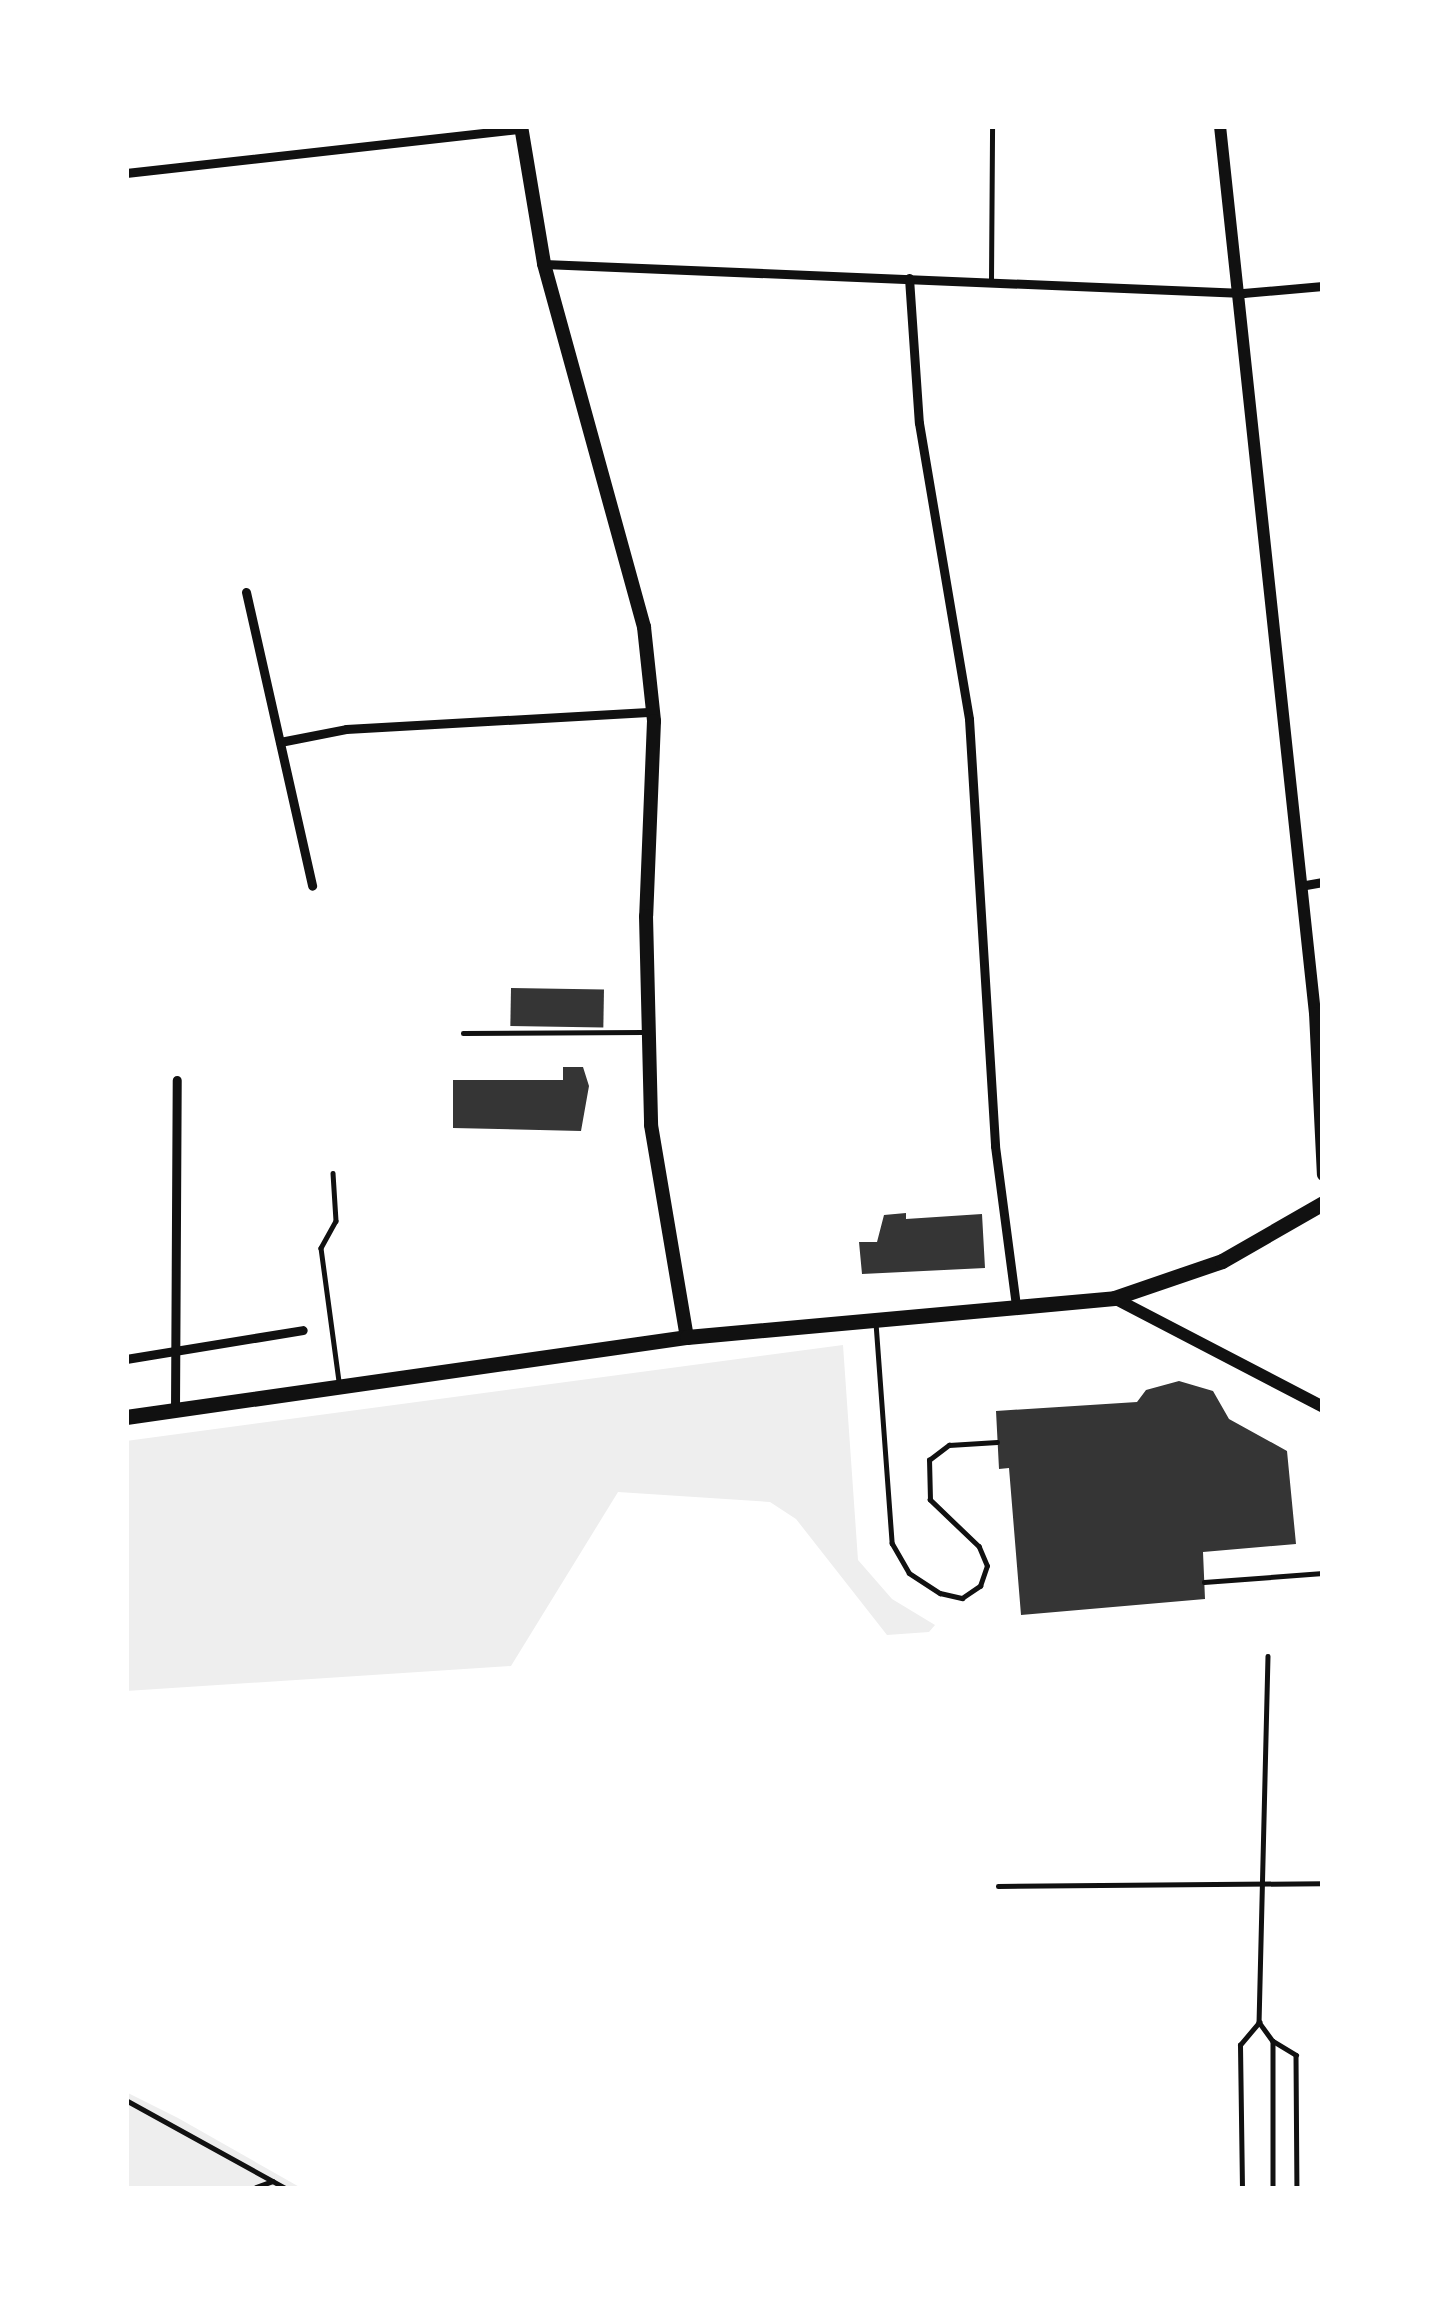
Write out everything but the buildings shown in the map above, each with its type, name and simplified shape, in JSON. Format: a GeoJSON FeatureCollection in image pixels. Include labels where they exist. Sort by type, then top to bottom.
{"type":"FeatureCollection","features":[{"type":"Feature","properties":{"kind":"main road"},"geometry":{"type":"LineString","coordinates":[[521,128],[544,264],[644,627],[653,712],[651,1125],[686,1337]]}},
{"type":"Feature","properties":{"kind":"main road"},"geometry":{"type":"LineString","coordinates":[[126,1418],[686,1337],[1114,1298],[1222,1261],[1323,1203]]}},
{"type":"Feature","properties":{"kind":"street"},"geometry":{"type":"LineString","coordinates":[[1220,126],[1243,293],[1323,1175]]}},
{"type":"Feature","properties":{"kind":"street"},"geometry":{"type":"LineString","coordinates":[[126,173],[521,128]]}},
{"type":"Feature","properties":{"kind":"street"},"geometry":{"type":"LineString","coordinates":[[544,264],[1243,293],[1323,286]]}},
{"type":"Feature","properties":{"kind":"street"},"geometry":{"type":"LineString","coordinates":[[909,278],[919,423],[949,562],[969,718],[995,1146],[1016,1306]]}},
{"type":"Feature","properties":{"kind":"street"},"geometry":{"type":"LineString","coordinates":[[246,592],[312,886]]}},
{"type":"Feature","properties":{"kind":"street"},"geometry":{"type":"LineString","coordinates":[[280,742],[382,727],[653,712]]}},
{"type":"Feature","properties":{"kind":"street"},"geometry":{"type":"LineString","coordinates":[[1300,886],[1323,882]]}},
{"type":"Feature","properties":{"kind":"street"},"geometry":{"type":"LineString","coordinates":[[175,1411],[177,1080]]}},
{"type":"Feature","properties":{"kind":"street"},"geometry":{"type":"LineString","coordinates":[[1114,1298],[1323,1407]]}},
{"type":"Feature","properties":{"kind":"street"},"geometry":{"type":"LineString","coordinates":[[126,1359],[303,1330]]}},
{"type":"Feature","properties":{"kind":"lane"},"geometry":{"type":"LineString","coordinates":[[991,280],[992,126]]}},
{"type":"Feature","properties":{"kind":"lane"},"geometry":{"type":"LineString","coordinates":[[463,1033],[649,1032]]}},
{"type":"Feature","properties":{"kind":"lane"},"geometry":{"type":"LineString","coordinates":[[333,1173],[336,1221],[321,1248],[339,1388]]}},
{"type":"Feature","properties":{"kind":"lane"},"geometry":{"type":"LineString","coordinates":[[876,1323],[892,1543],[909,1573],[940,1593],[962,1598],[980,1586],[987,1566],[979,1546],[930,1500],[929,1460],[949,1445],[997,1442]]}},
{"type":"Feature","properties":{"kind":"lane"},"geometry":{"type":"LineString","coordinates":[[1204,1582],[1323,1573]]}},
{"type":"Feature","properties":{"kind":"lane"},"geometry":{"type":"LineString","coordinates":[[1242,2189],[1240,2045],[1259,2022],[1268,1656]]}},
{"type":"Feature","properties":{"kind":"lane"},"geometry":{"type":"LineString","coordinates":[[998,1886],[1323,1882]]}},
{"type":"Feature","properties":{"kind":"lane"},"geometry":{"type":"LineString","coordinates":[[1259,2022],[1273,2041],[1296,2055],[1297,2189]]}},
{"type":"Feature","properties":{"kind":"lane"},"geometry":{"type":"LineString","coordinates":[[1273,2041],[1273,2189]]}},
{"type":"Feature","properties":{"kind":"path"},"geometry":{"type":"LineString","coordinates":[[126,2100],[287,2189]]}},
{"type":"Feature","properties":{"kind":"path"},"geometry":{"type":"LineString","coordinates":[[250,2189],[273,2181]]}},
{"type":"Feature","properties":{"kind":"shaded area"},"geometry":{"type":"Polygon","coordinates":[[[843,1345],[858,1560],[892,1599],[935,1625],[929,1632],[887,1635],[796,1519],[770,1502],[618,1492],[511,1666],[126,1691],[126,1441],[843,1345]]]}},
{"type":"Feature","properties":{"kind":"shaded area"},"geometry":{"type":"Polygon","coordinates":[[[126,2092],[178,2118],[303,2189],[126,2189],[126,2092]]]}}]}
